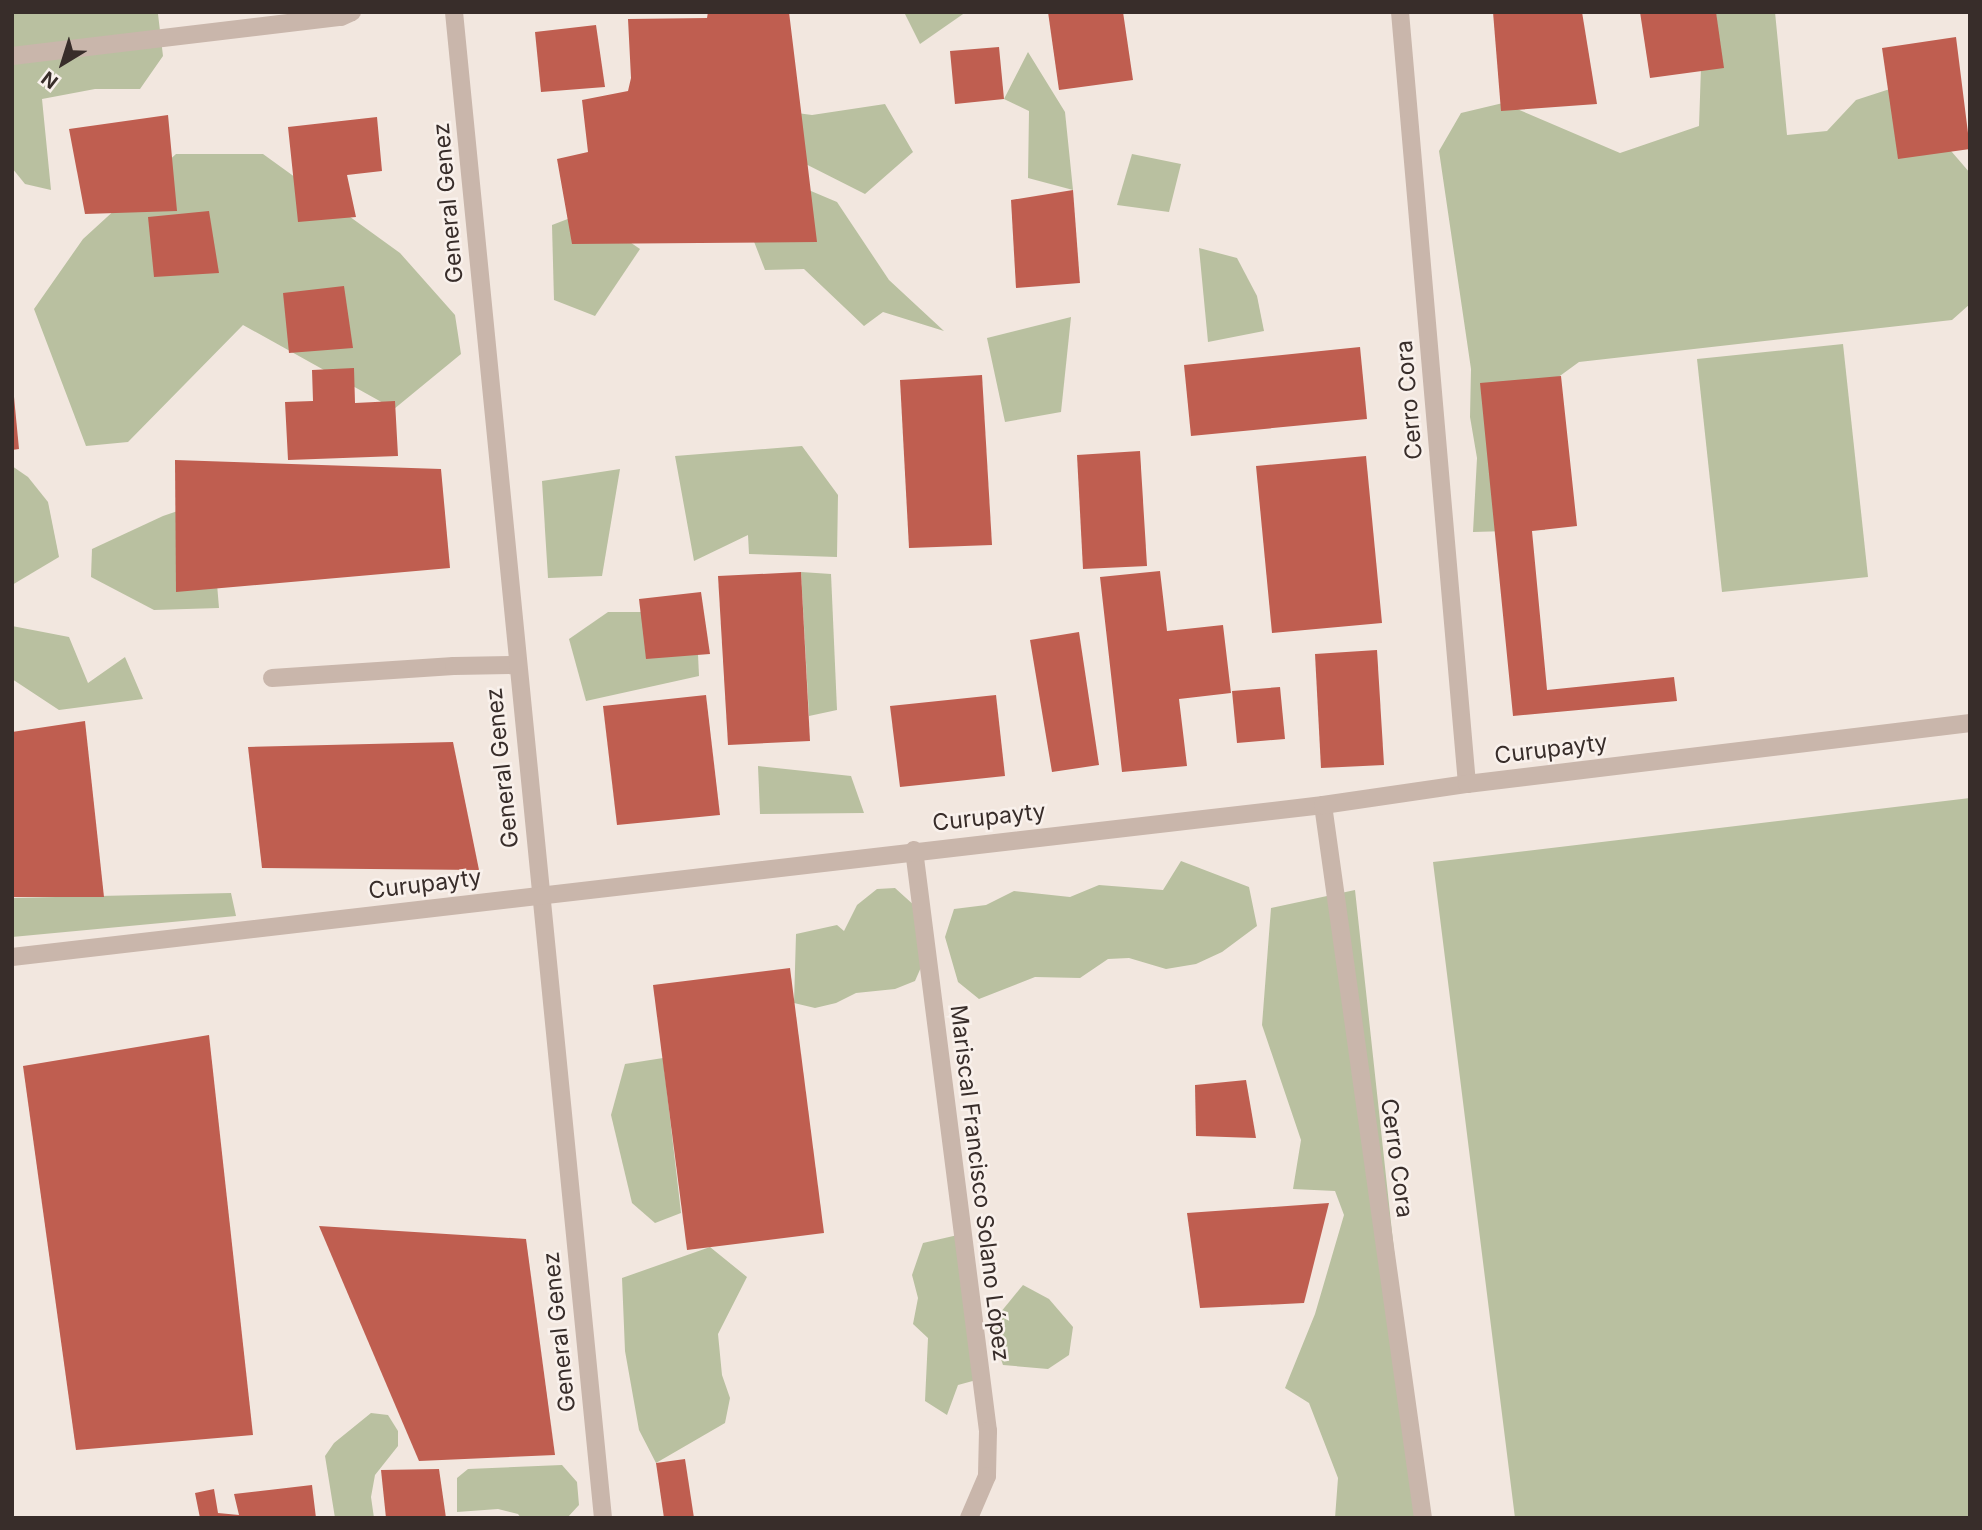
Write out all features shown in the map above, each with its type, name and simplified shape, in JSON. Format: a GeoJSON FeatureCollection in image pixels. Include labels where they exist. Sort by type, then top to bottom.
{"type":"FeatureCollection","features":[{"type":"Feature","properties":{"kind":"street"},"geometry":{"type":"LineString","coordinates":[[12,56],[341,17],[352,12]]}},
{"type":"Feature","properties":{"kind":"street","name":"General Genez"},"geometry":{"type":"LineString","coordinates":[[454,12],[539,896],[603,1518]]}},
{"type":"Feature","properties":{"kind":"street","name":"Cerro Cora"},"geometry":{"type":"LineString","coordinates":[[1400,12],[1467,784]]}},
{"type":"Feature","properties":{"kind":"street"},"geometry":{"type":"LineString","coordinates":[[272,678],[454,666],[517,665]]}},
{"type":"Feature","properties":{"kind":"street","name":"Curupayty"},"geometry":{"type":"LineString","coordinates":[[12,957],[914,850],[1322,805],[1467,784],[1970,723]]}},
{"type":"Feature","properties":{"kind":"street","name":"Cerro Cora"},"geometry":{"type":"LineString","coordinates":[[1322,805],[1423,1518]]}},
{"type":"Feature","properties":{"kind":"street","name":"Mariscal Francisco Solano López"},"geometry":{"type":"LineString","coordinates":[[914,850],[988,1431],[987,1476],[973,1517]]}},
{"type":"Feature","properties":{"kind":"green space"},"geometry":{"type":"Polygon","coordinates":[[[12,12],[158,14],[163,56],[140,89],[95,89],[42,99],[51,190],[25,184],[12,168],[12,12]]]}},
{"type":"Feature","properties":{"kind":"green space"},"geometry":{"type":"Polygon","coordinates":[[[904,12],[966,12],[920,44],[904,12]]]}},
{"type":"Feature","properties":{"kind":"green space"},"geometry":{"type":"Polygon","coordinates":[[[1678,12],[1775,12],[1787,135],[1827,131],[1856,100],[1896,87],[1970,173],[1970,304],[1952,320],[1579,362],[1531,397],[1547,489],[1545,530],[1473,532],[1477,458],[1470,417],[1471,369],[1439,151],[1461,113],[1503,103],[1620,153],[1699,126],[1702,38],[1678,12]]]}},
{"type":"Feature","properties":{"kind":"green space"},"geometry":{"type":"Polygon","coordinates":[[[1028,52],[1065,112],[1073,190],[1028,178],[1029,111],[1004,99],[1028,52]]]}},
{"type":"Feature","properties":{"kind":"green space"},"geometry":{"type":"Polygon","coordinates":[[[885,104],[913,152],[865,194],[766,144],[767,109],[812,115],[885,104]]]}},
{"type":"Feature","properties":{"kind":"green space"},"geometry":{"type":"Polygon","coordinates":[[[176,154],[263,154],[400,253],[455,315],[461,354],[394,409],[243,325],[128,442],[86,446],[34,309],[83,239],[176,154]]]}},
{"type":"Feature","properties":{"kind":"green space"},"geometry":{"type":"Polygon","coordinates":[[[1132,154],[1181,164],[1169,212],[1117,205],[1132,154]]]}},
{"type":"Feature","properties":{"kind":"green space"},"geometry":{"type":"Polygon","coordinates":[[[792,183],[837,202],[889,280],[944,331],[883,312],[864,326],[804,269],[765,270],[753,239],[792,183]]]}},
{"type":"Feature","properties":{"kind":"green space"},"geometry":{"type":"Polygon","coordinates":[[[586,212],[640,249],[595,316],[554,300],[552,225],[586,212]]]}},
{"type":"Feature","properties":{"kind":"green space"},"geometry":{"type":"Polygon","coordinates":[[[1199,248],[1237,258],[1257,296],[1264,331],[1208,342],[1199,248]]]}},
{"type":"Feature","properties":{"kind":"green space"},"geometry":{"type":"Polygon","coordinates":[[[1071,317],[1061,412],[1005,422],[987,338],[1071,317]]]}},
{"type":"Feature","properties":{"kind":"green space"},"geometry":{"type":"Polygon","coordinates":[[[1843,344],[1868,577],[1722,592],[1697,359],[1843,344]]]}},
{"type":"Feature","properties":{"kind":"green space"},"geometry":{"type":"Polygon","coordinates":[[[802,446],[838,495],[837,557],[749,554],[748,535],[694,561],[675,456],[802,446]]]}},
{"type":"Feature","properties":{"kind":"green space"},"geometry":{"type":"Polygon","coordinates":[[[12,466],[28,477],[48,502],[59,557],[12,585],[12,466]]]}},
{"type":"Feature","properties":{"kind":"green space"},"geometry":{"type":"Polygon","coordinates":[[[620,469],[602,576],[548,578],[542,481],[620,469]]]}},
{"type":"Feature","properties":{"kind":"green space"},"geometry":{"type":"Polygon","coordinates":[[[210,500],[219,608],[154,610],[91,577],[92,549],[163,516],[210,500]]]}},
{"type":"Feature","properties":{"kind":"green space"},"geometry":{"type":"Polygon","coordinates":[[[801,572],[831,574],[837,710],[809,716],[801,572]]]}},
{"type":"Feature","properties":{"kind":"green space"},"geometry":{"type":"Polygon","coordinates":[[[608,612],[696,612],[699,676],[586,701],[569,639],[608,612]]]}},
{"type":"Feature","properties":{"kind":"green space"},"geometry":{"type":"Polygon","coordinates":[[[12,626],[69,637],[88,683],[125,657],[143,699],[59,710],[12,679],[12,626]]]}},
{"type":"Feature","properties":{"kind":"green space"},"geometry":{"type":"Polygon","coordinates":[[[758,766],[851,776],[864,813],[760,814],[758,766]]]}},
{"type":"Feature","properties":{"kind":"green space"},"geometry":{"type":"Polygon","coordinates":[[[1970,798],[1970,1518],[1515,1518],[1433,862],[1970,798]]]}},
{"type":"Feature","properties":{"kind":"green space"},"geometry":{"type":"Polygon","coordinates":[[[1181,861],[1249,887],[1257,926],[1222,952],[1196,964],[1166,969],[1129,958],[1108,959],[1080,978],[1035,977],[979,999],[958,982],[945,937],[954,909],[986,905],[1014,891],[1070,897],[1099,885],[1163,890],[1181,861]]]}},
{"type":"Feature","properties":{"kind":"green space"},"geometry":{"type":"Polygon","coordinates":[[[895,888],[916,907],[922,965],[915,981],[895,989],[856,993],[836,1003],[815,1008],[794,1003],[796,934],[837,925],[844,931],[857,905],[877,889],[895,888]]]}},
{"type":"Feature","properties":{"kind":"green space"},"geometry":{"type":"Polygon","coordinates":[[[1355,890],[1423,1518],[1335,1518],[1338,1478],[1309,1403],[1285,1388],[1315,1314],[1344,1215],[1335,1191],[1293,1189],[1301,1140],[1262,1025],[1271,908],[1355,890]]]}},
{"type":"Feature","properties":{"kind":"green space"},"geometry":{"type":"Polygon","coordinates":[[[231,893],[236,916],[12,937],[12,898],[231,893]]]}},
{"type":"Feature","properties":{"kind":"green space"},"geometry":{"type":"Polygon","coordinates":[[[663,1058],[681,1213],[655,1223],[632,1203],[611,1115],[625,1064],[663,1058]]]}},
{"type":"Feature","properties":{"kind":"green space"},"geometry":{"type":"Polygon","coordinates":[[[962,1234],[980,1379],[958,1385],[947,1415],[925,1401],[928,1338],[913,1324],[918,1298],[912,1275],[923,1243],[962,1234]]]}},
{"type":"Feature","properties":{"kind":"green space"},"geometry":{"type":"Polygon","coordinates":[[[710,1247],[747,1277],[718,1334],[722,1375],[730,1398],[725,1423],[656,1463],[639,1430],[625,1351],[622,1278],[710,1247]]]}},
{"type":"Feature","properties":{"kind":"green space"},"geometry":{"type":"Polygon","coordinates":[[[1023,1285],[1049,1299],[1073,1327],[1069,1355],[1048,1369],[1003,1365],[995,1342],[996,1318],[1023,1285]]]}},
{"type":"Feature","properties":{"kind":"green space"},"geometry":{"type":"Polygon","coordinates":[[[371,1413],[388,1415],[398,1431],[398,1446],[375,1475],[371,1497],[374,1518],[335,1518],[325,1456],[334,1443],[371,1413]]]}},
{"type":"Feature","properties":{"kind":"green space"},"geometry":{"type":"Polygon","coordinates":[[[562,1465],[577,1482],[579,1505],[567,1518],[521,1518],[518,1514],[498,1509],[457,1512],[457,1478],[468,1469],[562,1465]]]}},
{"type":"Feature","properties":{"kind":"building"},"geometry":{"type":"Polygon","coordinates":[[[708,12],[789,12],[817,242],[572,244],[557,159],[588,152],[582,100],[628,91],[631,78],[628,19],[707,18],[708,12]]]}},
{"type":"Feature","properties":{"kind":"building"},"geometry":{"type":"Polygon","coordinates":[[[1048,12],[1123,12],[1133,80],[1059,90],[1048,12]]]}},
{"type":"Feature","properties":{"kind":"building"},"geometry":{"type":"Polygon","coordinates":[[[1493,12],[1582,12],[1597,104],[1501,111],[1493,12]]]}},
{"type":"Feature","properties":{"kind":"building"},"geometry":{"type":"Polygon","coordinates":[[[1640,12],[1716,12],[1724,68],[1650,78],[1640,12]]]}},
{"type":"Feature","properties":{"kind":"building"},"geometry":{"type":"Polygon","coordinates":[[[596,25],[605,87],[541,92],[535,32],[596,25]]]}},
{"type":"Feature","properties":{"kind":"building"},"geometry":{"type":"Polygon","coordinates":[[[1956,37],[1970,149],[1898,159],[1882,48],[1956,37]]]}},
{"type":"Feature","properties":{"kind":"building"},"geometry":{"type":"Polygon","coordinates":[[[999,47],[1004,99],[955,104],[950,51],[999,47]]]}},
{"type":"Feature","properties":{"kind":"building"},"geometry":{"type":"Polygon","coordinates":[[[168,115],[177,211],[85,214],[69,129],[168,115]]]}},
{"type":"Feature","properties":{"kind":"building"},"geometry":{"type":"Polygon","coordinates":[[[377,117],[382,171],[347,175],[356,217],[298,222],[288,127],[377,117]]]}},
{"type":"Feature","properties":{"kind":"building"},"geometry":{"type":"Polygon","coordinates":[[[1073,190],[1080,283],[1016,288],[1011,200],[1073,190]]]}},
{"type":"Feature","properties":{"kind":"building"},"geometry":{"type":"Polygon","coordinates":[[[209,211],[219,273],[154,277],[148,217],[209,211]]]}},
{"type":"Feature","properties":{"kind":"building"},"geometry":{"type":"Polygon","coordinates":[[[344,286],[353,348],[289,353],[283,293],[344,286]]]}},
{"type":"Feature","properties":{"kind":"building"},"geometry":{"type":"Polygon","coordinates":[[[1360,347],[1367,419],[1191,436],[1184,365],[1360,347]]]}},
{"type":"Feature","properties":{"kind":"building"},"geometry":{"type":"Polygon","coordinates":[[[354,368],[355,403],[395,401],[398,456],[288,460],[285,402],[313,401],[312,370],[354,368]]]}},
{"type":"Feature","properties":{"kind":"building"},"geometry":{"type":"Polygon","coordinates":[[[982,375],[992,545],[909,548],[900,380],[982,375]]]}},
{"type":"Feature","properties":{"kind":"building"},"geometry":{"type":"Polygon","coordinates":[[[1561,376],[1577,526],[1532,531],[1547,690],[1674,677],[1677,701],[1513,716],[1480,383],[1561,376]]]}},
{"type":"Feature","properties":{"kind":"building"},"geometry":{"type":"Polygon","coordinates":[[[14,397],[19,449],[12,450],[12,398],[14,397]]]}},
{"type":"Feature","properties":{"kind":"building"},"geometry":{"type":"Polygon","coordinates":[[[1140,451],[1147,566],[1083,569],[1077,455],[1140,451]]]}},
{"type":"Feature","properties":{"kind":"building"},"geometry":{"type":"Polygon","coordinates":[[[1366,456],[1382,623],[1272,633],[1256,466],[1366,456]]]}},
{"type":"Feature","properties":{"kind":"building"},"geometry":{"type":"Polygon","coordinates":[[[175,460],[441,469],[450,568],[176,592],[175,460]]]}},
{"type":"Feature","properties":{"kind":"building"},"geometry":{"type":"Polygon","coordinates":[[[1160,571],[1167,631],[1223,625],[1231,693],[1179,699],[1187,766],[1122,772],[1100,577],[1160,571]]]}},
{"type":"Feature","properties":{"kind":"building"},"geometry":{"type":"Polygon","coordinates":[[[801,572],[810,741],[728,745],[718,576],[801,572]]]}},
{"type":"Feature","properties":{"kind":"building"},"geometry":{"type":"Polygon","coordinates":[[[701,592],[710,654],[646,659],[639,599],[701,592]]]}},
{"type":"Feature","properties":{"kind":"building"},"geometry":{"type":"Polygon","coordinates":[[[1079,632],[1099,765],[1052,772],[1030,640],[1079,632]]]}},
{"type":"Feature","properties":{"kind":"building"},"geometry":{"type":"Polygon","coordinates":[[[1377,650],[1384,765],[1321,768],[1315,654],[1377,650]]]}},
{"type":"Feature","properties":{"kind":"building"},"geometry":{"type":"Polygon","coordinates":[[[1280,687],[1285,739],[1237,743],[1232,691],[1280,687]]]}},
{"type":"Feature","properties":{"kind":"building"},"geometry":{"type":"Polygon","coordinates":[[[706,695],[720,815],[617,825],[603,706],[706,695]]]}},
{"type":"Feature","properties":{"kind":"building"},"geometry":{"type":"Polygon","coordinates":[[[996,695],[1005,776],[900,787],[890,706],[996,695]]]}},
{"type":"Feature","properties":{"kind":"building"},"geometry":{"type":"Polygon","coordinates":[[[85,721],[104,897],[12,897],[12,732],[85,721]]]}},
{"type":"Feature","properties":{"kind":"building"},"geometry":{"type":"Polygon","coordinates":[[[453,742],[479,870],[262,868],[248,747],[453,742]]]}},
{"type":"Feature","properties":{"kind":"building"},"geometry":{"type":"Polygon","coordinates":[[[790,968],[824,1233],[687,1250],[653,985],[790,968]]]}},
{"type":"Feature","properties":{"kind":"building"},"geometry":{"type":"Polygon","coordinates":[[[209,1035],[253,1435],[76,1450],[23,1066],[209,1035]]]}},
{"type":"Feature","properties":{"kind":"building"},"geometry":{"type":"Polygon","coordinates":[[[1246,1080],[1256,1138],[1196,1136],[1195,1085],[1246,1080]]]}},
{"type":"Feature","properties":{"kind":"building"},"geometry":{"type":"Polygon","coordinates":[[[1329,1203],[1304,1303],[1200,1308],[1187,1213],[1329,1203]]]}},
{"type":"Feature","properties":{"kind":"building"},"geometry":{"type":"Polygon","coordinates":[[[319,1226],[526,1239],[555,1455],[419,1461],[319,1226]]]}},
{"type":"Feature","properties":{"kind":"building"},"geometry":{"type":"Polygon","coordinates":[[[685,1459],[694,1518],[664,1518],[656,1463],[685,1459]]]}},
{"type":"Feature","properties":{"kind":"building"},"geometry":{"type":"Polygon","coordinates":[[[439,1469],[446,1518],[386,1518],[381,1470],[439,1469]]]}},
{"type":"Feature","properties":{"kind":"building"},"geometry":{"type":"Polygon","coordinates":[[[312,1485],[316,1518],[200,1518],[195,1493],[214,1489],[218,1513],[239,1515],[234,1494],[312,1485]]]}}]}
